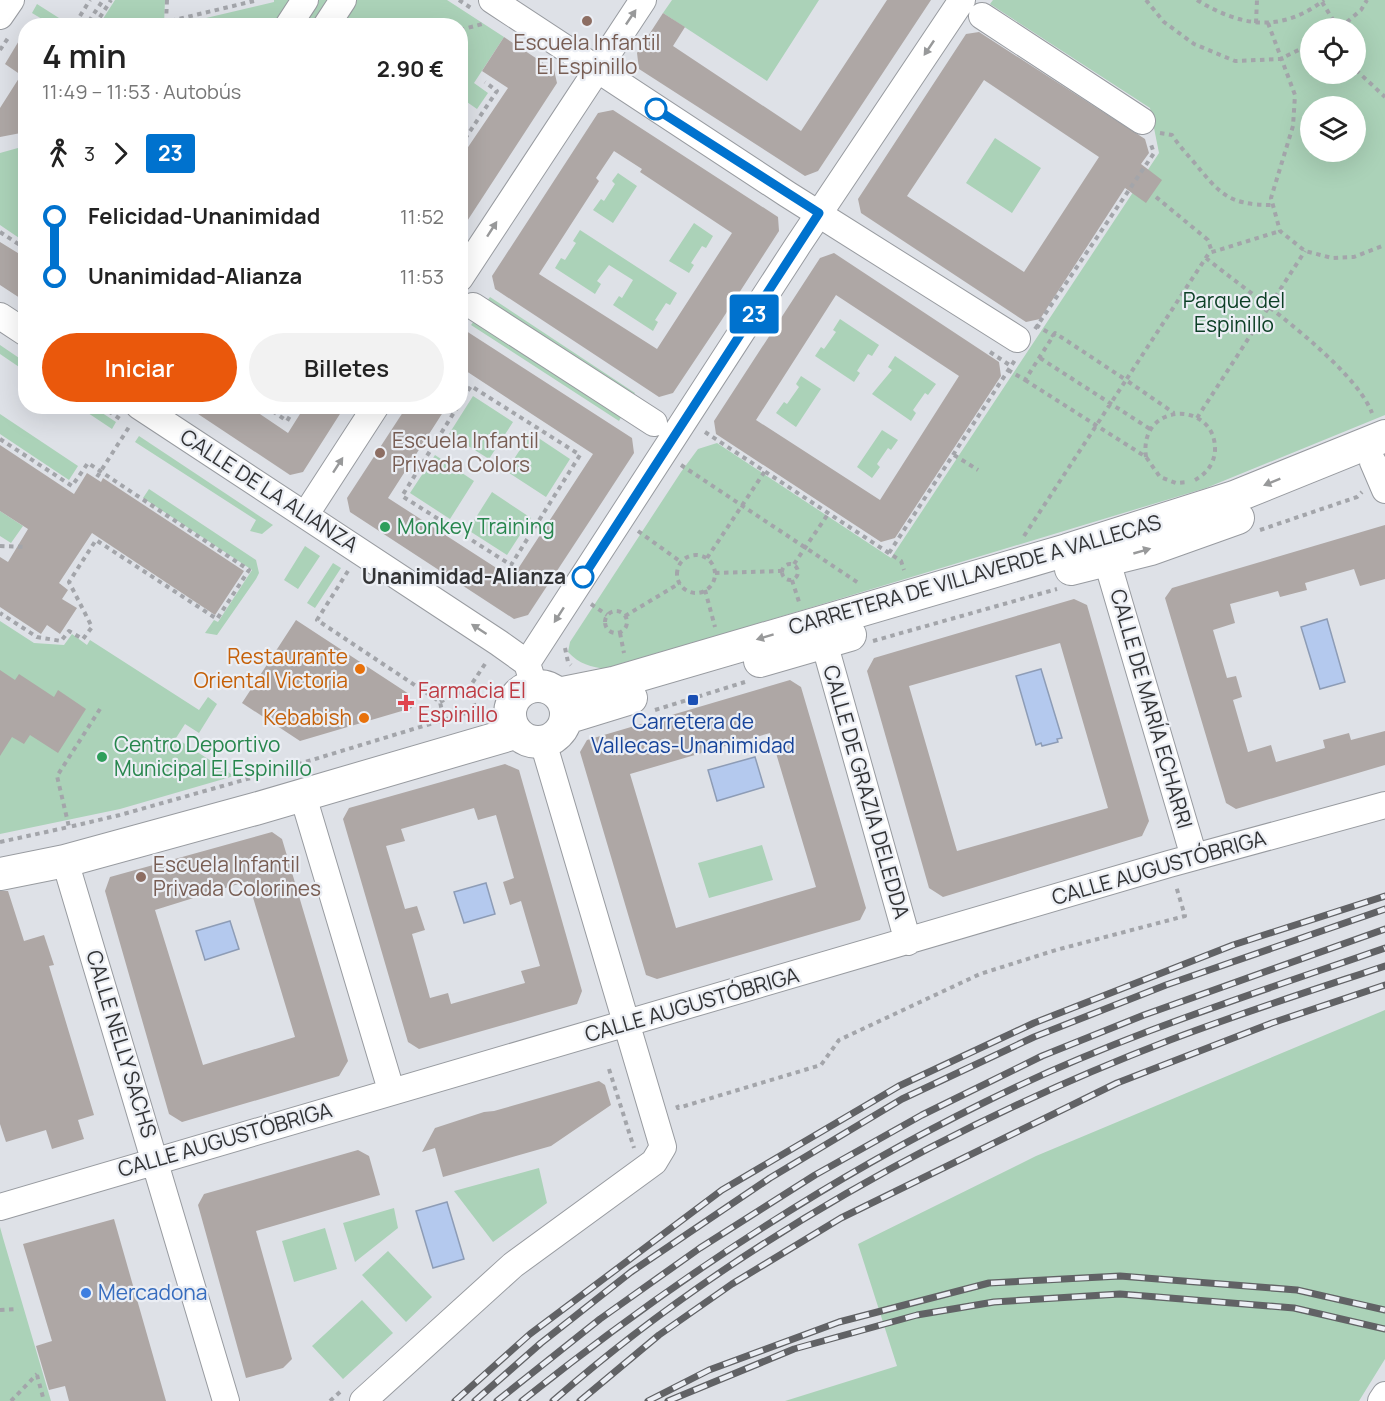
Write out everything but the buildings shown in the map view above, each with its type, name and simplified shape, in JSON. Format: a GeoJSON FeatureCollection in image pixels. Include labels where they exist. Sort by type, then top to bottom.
{"type":"FeatureCollection","features":[{"type":"Feature","properties":{"kind":"main road","name":"CARRETERA DE VILLAVERDE A VALLECAS"},"geometry":{"type":"LineString","coordinates":[[546,690],[613,683],[1129,531],[1381,453]]}},
{"type":"Feature","properties":{"kind":"main road","name":"CARRETERA DE VILLAVERDE A VALLECAS"},"geometry":{"type":"LineString","coordinates":[[546,690],[824,642],[1151,549],[1254,512],[1381,453]]}},
{"type":"Feature","properties":{"kind":"main road"},"geometry":{"type":"LineString","coordinates":[[0,852],[85,835],[192,807],[482,724],[558,734],[546,690],[517,694],[522,729]]}},
{"type":"Feature","properties":{"kind":"main road"},"geometry":{"type":"LineString","coordinates":[[0,874],[65,861],[303,796],[522,729]]}},
{"type":"Feature","properties":{"kind":"street"},"geometry":{"type":"LineString","coordinates":[[0,16],[10,0]]}},
{"type":"Feature","properties":{"kind":"street"},"geometry":{"type":"LineString","coordinates":[[293,18],[305,0]]}},
{"type":"Feature","properties":{"kind":"street"},"geometry":{"type":"LineString","coordinates":[[331,18],[343,0]]}},
{"type":"Feature","properties":{"kind":"street"},"geometry":{"type":"LineString","coordinates":[[468,266],[643,0]]}},
{"type":"Feature","properties":{"kind":"street"},"geometry":{"type":"LineString","coordinates":[[546,690],[819,213],[962,0]]}},
{"type":"Feature","properties":{"kind":"street"},"geometry":{"type":"LineString","coordinates":[[484,9],[596,69],[1017,339]]}},
{"type":"Feature","properties":{"kind":"street"},"geometry":{"type":"LineString","coordinates":[[982,16],[1148,128]]}},
{"type":"Feature","properties":{"kind":"street"},"geometry":{"type":"LineString","coordinates":[[472,306],[654,423]]}},
{"type":"Feature","properties":{"kind":"street"},"geometry":{"type":"LineString","coordinates":[[0,316],[18,328]]}},
{"type":"Feature","properties":{"kind":"street"},"geometry":{"type":"LineString","coordinates":[[306,514],[371,414]]}},
{"type":"Feature","properties":{"kind":"street","name":"CALLE DE LA ALIANZA"},"geometry":{"type":"LineString","coordinates":[[135,416],[306,514],[546,690]]}},
{"type":"Feature","properties":{"kind":"street","name":"CALLE DE MARÍA ECHARRI"},"geometry":{"type":"LineString","coordinates":[[1107,561],[1194,857]]}},
{"type":"Feature","properties":{"kind":"street","name":"CALLE DE GRAZIA DELEDDA"},"geometry":{"type":"LineString","coordinates":[[824,642],[909,942]]}},
{"type":"Feature","properties":{"kind":"street"},"geometry":{"type":"LineString","coordinates":[[363,1401],[513,1265],[654,1162],[663,1147],[628,1024],[522,729]]}},
{"type":"Feature","properties":{"kind":"street"},"geometry":{"type":"LineString","coordinates":[[303,796],[391,1090]]}},
{"type":"Feature","properties":{"kind":"street","name":"CALLE AUGUSTÓBRIGA"},"geometry":{"type":"LineString","coordinates":[[0,1207],[391,1090],[628,1024],[1194,857],[1385,805]]}},
{"type":"Feature","properties":{"kind":"street","name":"CALLE NELLY SACHS"},"geometry":{"type":"LineString","coordinates":[[65,861],[226,1401]]}},
{"type":"Feature","properties":{"kind":"street"},"geometry":{"type":"LineString","coordinates":[[1381,1401],[1385,1395]]}},
{"type":"Feature","properties":{"kind":"path"},"geometry":{"type":"LineString","coordinates":[[80,16],[90,0]]}},
{"type":"Feature","properties":{"kind":"path"},"geometry":{"type":"LineString","coordinates":[[91,18],[101,0]]}},
{"type":"Feature","properties":{"kind":"path"},"geometry":{"type":"LineString","coordinates":[[99,18],[111,0]]}},
{"type":"Feature","properties":{"kind":"path"},"geometry":{"type":"LineString","coordinates":[[166,18],[167,0]]}},
{"type":"Feature","properties":{"kind":"path"},"geometry":{"type":"LineString","coordinates":[[183,18],[258,0]]}},
{"type":"Feature","properties":{"kind":"path"},"geometry":{"type":"LineString","coordinates":[[459,0],[484,9],[491,21],[468,28]]}},
{"type":"Feature","properties":{"kind":"path"},"geometry":{"type":"LineString","coordinates":[[1146,0],[1164,22],[1194,44],[1235,61],[1280,60],[1300,50]]}},
{"type":"Feature","properties":{"kind":"path"},"geometry":{"type":"LineString","coordinates":[[1197,0],[1224,16],[1256,23],[1297,17],[1323,1],[1333,18]]}},
{"type":"Feature","properties":{"kind":"path"},"geometry":{"type":"LineString","coordinates":[[1256,23],[1257,0]]}},
{"type":"Feature","properties":{"kind":"path"},"geometry":{"type":"LineString","coordinates":[[1351,18],[1361,10],[1367,0]]}},
{"type":"Feature","properties":{"kind":"path"},"geometry":{"type":"LineString","coordinates":[[1268,23],[1295,95],[1293,126],[1271,198],[1280,231],[1305,251],[1332,258],[1354,257],[1384,246],[1385,253]]}},
{"type":"Feature","properties":{"kind":"path"},"geometry":{"type":"LineString","coordinates":[[1366,79],[1385,97]]}},
{"type":"Feature","properties":{"kind":"path"},"geometry":{"type":"LineString","coordinates":[[468,134],[497,91],[485,82]]}},
{"type":"Feature","properties":{"kind":"path"},"geometry":{"type":"LineString","coordinates":[[1148,128],[1172,135],[1205,179],[1228,197],[1251,205],[1273,205]]}},
{"type":"Feature","properties":{"kind":"path"},"geometry":{"type":"LineString","coordinates":[[1156,197],[1208,240],[1212,252]]}},
{"type":"Feature","properties":{"kind":"path"},"geometry":{"type":"LineString","coordinates":[[1023,537],[1206,258],[1212,252],[1280,231]]}},
{"type":"Feature","properties":{"kind":"path"},"geometry":{"type":"LineString","coordinates":[[0,232],[18,244]]}},
{"type":"Feature","properties":{"kind":"path"},"geometry":{"type":"LineString","coordinates":[[1197,418],[1305,251]]}},
{"type":"Feature","properties":{"kind":"path"},"geometry":{"type":"LineString","coordinates":[[1206,258],[1330,358],[1367,401],[1381,453]]}},
{"type":"Feature","properties":{"kind":"path"},"geometry":{"type":"LineString","coordinates":[[1025,380],[1055,333],[1175,414],[1197,418],[1210,431],[1215,448],[1211,464],[1200,477],[1185,483],[1168,481],[1154,472],[1146,457],[1145,440],[1150,429],[1159,420],[1175,414]]}},
{"type":"Feature","properties":{"kind":"path"},"geometry":{"type":"LineString","coordinates":[[1039,358],[1150,429]]}},
{"type":"Feature","properties":{"kind":"path"},"geometry":{"type":"LineString","coordinates":[[1008,370],[1146,457]]}},
{"type":"Feature","properties":{"kind":"path"},"geometry":{"type":"LineString","coordinates":[[454,414],[402,496],[511,565],[580,455],[471,386],[468,391]]}},
{"type":"Feature","properties":{"kind":"path"},"geometry":{"type":"LineString","coordinates":[[277,414],[287,421],[291,414]]}},
{"type":"Feature","properties":{"kind":"path"},"geometry":{"type":"LineString","coordinates":[[97,477],[135,416]]}},
{"type":"Feature","properties":{"kind":"path"},"geometry":{"type":"LineString","coordinates":[[698,439],[703,431],[901,561]]}},
{"type":"Feature","properties":{"kind":"path"},"geometry":{"type":"LineString","coordinates":[[431,437],[437,441]]}},
{"type":"Feature","properties":{"kind":"path"},"geometry":{"type":"LineString","coordinates":[[0,439],[72,486],[88,463],[249,570],[217,619],[96,540],[69,582],[92,627],[82,639],[69,631],[61,641],[37,637],[0,613]]}},
{"type":"Feature","properties":{"kind":"path"},"geometry":{"type":"LineString","coordinates":[[954,455],[978,470]]}},
{"type":"Feature","properties":{"kind":"path"},"geometry":{"type":"LineString","coordinates":[[681,465],[860,584]]}},
{"type":"Feature","properties":{"kind":"path"},"geometry":{"type":"LineString","coordinates":[[707,558],[765,471]]}},
{"type":"Feature","properties":{"kind":"path"},"geometry":{"type":"LineString","coordinates":[[794,564],[828,514]]}},
{"type":"Feature","properties":{"kind":"path"},"geometry":{"type":"LineString","coordinates":[[638,530],[681,562]]}},
{"type":"Feature","properties":{"kind":"path"},"geometry":{"type":"LineString","coordinates":[[0,546],[27,547]]}},
{"type":"Feature","properties":{"kind":"path"},"geometry":{"type":"LineString","coordinates":[[696,555],[707,558],[714,573],[712,583],[705,590],[694,592],[680,583],[677,573],[681,562],[696,555]]}},
{"type":"Feature","properties":{"kind":"path"},"geometry":{"type":"LineString","coordinates":[[782,571],[786,564],[794,564]]}},
{"type":"Feature","properties":{"kind":"path"},"geometry":{"type":"LineString","coordinates":[[792,580],[799,573],[794,564]]}},
{"type":"Feature","properties":{"kind":"path"},"geometry":{"type":"LineString","coordinates":[[350,568],[317,620],[440,702],[444,720]]}},
{"type":"Feature","properties":{"kind":"path"},"geometry":{"type":"LineString","coordinates":[[714,573],[782,571]]}},
{"type":"Feature","properties":{"kind":"path"},"geometry":{"type":"LineString","coordinates":[[782,571],[785,578],[792,580]]}},
{"type":"Feature","properties":{"kind":"path"},"geometry":{"type":"LineString","coordinates":[[792,580],[799,603]]}},
{"type":"Feature","properties":{"kind":"path"},"geometry":{"type":"LineString","coordinates":[[625,616],[680,583]]}},
{"type":"Feature","properties":{"kind":"path","name":"CARRETERA DE VILLAVERDE A VALLECAS"},"geometry":{"type":"LineString","coordinates":[[864,644],[1065,587]]}},
{"type":"Feature","properties":{"kind":"path"},"geometry":{"type":"LineString","coordinates":[[705,590],[715,627]]}},
{"type":"Feature","properties":{"kind":"path"},"geometry":{"type":"LineString","coordinates":[[590,604],[607,615]]}},
{"type":"Feature","properties":{"kind":"path"},"geometry":{"type":"LineString","coordinates":[[616,611],[625,616],[626,626],[620,633],[613,633],[607,629],[604,622],[607,615],[616,611]]}},
{"type":"Feature","properties":{"kind":"path"},"geometry":{"type":"LineString","coordinates":[[620,633],[624,655]]}},
{"type":"Feature","properties":{"kind":"path"},"geometry":{"type":"LineString","coordinates":[[645,713],[753,680]]}},
{"type":"Feature","properties":{"kind":"path"},"geometry":{"type":"LineString","coordinates":[[440,702],[469,688]]}},
{"type":"Feature","properties":{"kind":"path"},"geometry":{"type":"LineString","coordinates":[[69,827],[57,776],[100,709]]}},
{"type":"Feature","properties":{"kind":"path"},"geometry":{"type":"LineString","coordinates":[[0,842],[120,816],[476,710]]}},
{"type":"Feature","properties":{"kind":"path"},"geometry":{"type":"LineString","coordinates":[[675,1097],[678,1108],[821,1065],[839,1040],[980,974],[1056,950],[1185,916],[1176,886]]}},
{"type":"Feature","properties":{"kind":"path"},"geometry":{"type":"LineString","coordinates":[[0,1310],[18,1309]]}},
{"type":"Feature","properties":{"kind":"path"},"geometry":{"type":"LineString","coordinates":[[11,1401],[37,1374],[44,1401]]}},
{"type":"Feature","properties":{"kind":"green space"},"geometry":{"type":"Polygon","coordinates":[[[115,0],[165,0],[164,18],[103,18],[115,0]]]}},
{"type":"Feature","properties":{"kind":"green space"},"geometry":{"type":"Polygon","coordinates":[[[274,0],[447,0],[504,37],[474,83],[488,93],[477,109],[468,103],[468,18],[206,18],[274,2],[274,0]]]}},
{"type":"Feature","properties":{"kind":"green space"},"geometry":{"type":"Polygon","coordinates":[[[672,0],[819,0],[767,81],[663,13],[672,0]]]}},
{"type":"Feature","properties":{"kind":"green space","name":"Parque del Espinillo"},"geometry":{"type":"Polygon","coordinates":[[[993,0],[1385,0],[1385,415],[1206,488],[607,669],[581,662],[568,652],[570,642],[681,472],[698,449],[717,443],[891,558],[1159,153],[1150,108],[990,4],[993,0]]]}},
{"type":"Feature","properties":{"kind":"green space"},"geometry":{"type":"Polygon","coordinates":[[[37,4],[59,18],[40,18],[32,13],[37,4]]]}},
{"type":"Feature","properties":{"kind":"green space"},"geometry":{"type":"Polygon","coordinates":[[[995,138],[1041,168],[1012,213],[966,183],[995,138]]]}},
{"type":"Feature","properties":{"kind":"green space"},"geometry":{"type":"Polygon","coordinates":[[[18,148],[18,237],[0,225],[0,153],[18,148]]]}},
{"type":"Feature","properties":{"kind":"green space"},"geometry":{"type":"Polygon","coordinates":[[[618,173],[637,186],[613,223],[593,210],[601,199],[604,201],[615,184],[612,181],[618,173]]]}},
{"type":"Feature","properties":{"kind":"green space"},"geometry":{"type":"Polygon","coordinates":[[[694,223],[713,236],[706,248],[702,246],[691,263],[694,265],[689,273],[669,261],[694,223]]]}},
{"type":"Feature","properties":{"kind":"green space"},"geometry":{"type":"Polygon","coordinates":[[[580,230],[677,293],[670,305],[666,303],[655,320],[658,322],[653,331],[613,305],[619,296],[622,298],[633,280],[609,265],[597,281],[601,284],[595,294],[555,268],[561,258],[565,260],[576,243],[573,241],[580,230]]]}},
{"type":"Feature","properties":{"kind":"green space"},"geometry":{"type":"Polygon","coordinates":[[[490,297],[635,393],[630,400],[484,305],[490,297]]]}},
{"type":"Feature","properties":{"kind":"green space"},"geometry":{"type":"Polygon","coordinates":[[[477,317],[624,412],[619,421],[471,325],[477,317]]]}},
{"type":"Feature","properties":{"kind":"green space"},"geometry":{"type":"Polygon","coordinates":[[[840,319],[879,345],[872,356],[868,354],[857,371],[860,373],[854,382],[815,356],[821,347],[824,349],[836,332],[833,330],[840,319]]]}},
{"type":"Feature","properties":{"kind":"green space"},"geometry":{"type":"Polygon","coordinates":[[[0,345],[18,357],[18,366],[0,354],[0,345]]]}},
{"type":"Feature","properties":{"kind":"green space"},"geometry":{"type":"Polygon","coordinates":[[[895,356],[936,384],[928,395],[925,393],[913,410],[916,413],[911,421],[872,394],[892,370],[888,367],[895,356]]]}},
{"type":"Feature","properties":{"kind":"green space"},"geometry":{"type":"Polygon","coordinates":[[[801,376],[821,389],[796,427],[776,413],[784,402],[787,404],[799,387],[796,384],[801,376]]]}},
{"type":"Feature","properties":{"kind":"green space"},"geometry":{"type":"Polygon","coordinates":[[[473,396],[513,422],[489,459],[449,434],[462,414],[468,414],[468,404],[473,396]]]}},
{"type":"Feature","properties":{"kind":"green space"},"geometry":{"type":"Polygon","coordinates":[[[0,414],[78,466],[69,480],[0,434],[0,414]]]}},
{"type":"Feature","properties":{"kind":"green space"},"geometry":{"type":"Polygon","coordinates":[[[90,414],[104,414],[116,422],[112,429],[90,414]]]}},
{"type":"Feature","properties":{"kind":"green space"},"geometry":{"type":"Polygon","coordinates":[[[882,430],[898,440],[891,450],[888,448],[877,464],[880,467],[872,478],[857,467],[882,430]]]}},
{"type":"Feature","properties":{"kind":"green space"},"geometry":{"type":"Polygon","coordinates":[[[531,433],[570,459],[546,497],[506,471],[531,433]]]}},
{"type":"Feature","properties":{"kind":"green space"},"geometry":{"type":"Polygon","coordinates":[[[139,436],[273,525],[262,534],[250,531],[256,520],[135,442],[139,436]]]}},
{"type":"Feature","properties":{"kind":"green space"},"geometry":{"type":"Polygon","coordinates":[[[435,455],[474,481],[450,519],[410,493],[435,455]]]}},
{"type":"Feature","properties":{"kind":"green space"},"geometry":{"type":"Polygon","coordinates":[[[149,489],[256,560],[259,573],[256,579],[217,635],[205,633],[214,620],[218,622],[252,570],[143,498],[149,489]]]}},
{"type":"Feature","properties":{"kind":"green space"},"geometry":{"type":"Polygon","coordinates":[[[492,492],[531,518],[507,555],[468,530],[492,492]]]}},
{"type":"Feature","properties":{"kind":"green space"},"geometry":{"type":"Polygon","coordinates":[[[0,511],[23,526],[11,543],[0,536],[0,511]]]}},
{"type":"Feature","properties":{"kind":"green space"},"geometry":{"type":"Polygon","coordinates":[[[305,546],[320,556],[298,589],[284,580],[305,546]]]}},
{"type":"Feature","properties":{"kind":"green space"},"geometry":{"type":"Polygon","coordinates":[[[333,563],[341,568],[315,608],[307,603],[333,563]]]}},
{"type":"Feature","properties":{"kind":"green space","name":"Centro Deportivo Municipal El Espinillo"},"geometry":{"type":"Polygon","coordinates":[[[0,621],[34,643],[64,645],[72,634],[87,645],[90,640],[199,710],[208,697],[217,704],[199,733],[185,724],[176,738],[234,776],[120,809],[0,834],[0,621]]]}},
{"type":"Feature","properties":{"kind":"green space"},"geometry":{"type":"Polygon","coordinates":[[[762,845],[773,880],[709,898],[698,863],[762,845]]]}},
{"type":"Feature","properties":{"kind":"green space"},"geometry":{"type":"Polygon","coordinates":[[[1385,1010],[1385,1359],[1359,1401],[785,1401],[897,1366],[858,1244],[1036,1156],[1385,1010]]]}},
{"type":"Feature","properties":{"kind":"green space"},"geometry":{"type":"Polygon","coordinates":[[[539,1168],[547,1203],[493,1242],[454,1191],[539,1168]]]}},
{"type":"Feature","properties":{"kind":"green space"},"geometry":{"type":"Polygon","coordinates":[[[394,1208],[398,1228],[355,1262],[343,1223],[394,1208]]]}},
{"type":"Feature","properties":{"kind":"green space"},"geometry":{"type":"Polygon","coordinates":[[[0,1227],[3,1238],[51,1401],[0,1401],[0,1227]]]}},
{"type":"Feature","properties":{"kind":"green space"},"geometry":{"type":"Polygon","coordinates":[[[325,1228],[337,1269],[294,1282],[282,1241],[325,1228]]]}},
{"type":"Feature","properties":{"kind":"green space"},"geometry":{"type":"Polygon","coordinates":[[[388,1251],[432,1297],[406,1322],[362,1275],[388,1251]]]}},
{"type":"Feature","properties":{"kind":"green space"},"geometry":{"type":"Polygon","coordinates":[[[362,1300],[393,1333],[343,1379],[312,1346],[362,1300]]]}},
{"type":"Feature","properties":{"kind":"water"},"geometry":{"type":"Polygon","coordinates":[[[1327,619],[1345,682],[1320,689],[1301,627],[1327,619]]]}},
{"type":"Feature","properties":{"kind":"water"},"geometry":{"type":"Polygon","coordinates":[[[1041,669],[1062,738],[1057,739],[1058,742],[1042,746],[1041,743],[1036,745],[1016,676],[1041,669]]]}},
{"type":"Feature","properties":{"kind":"water"},"geometry":{"type":"Polygon","coordinates":[[[755,757],[764,787],[717,801],[708,770],[755,757]]]}},
{"type":"Feature","properties":{"kind":"water"},"geometry":{"type":"Polygon","coordinates":[[[486,883],[495,914],[464,923],[454,892],[486,883]]]}},
{"type":"Feature","properties":{"kind":"water"},"geometry":{"type":"Polygon","coordinates":[[[230,921],[239,949],[205,960],[196,931],[230,921]]]}},
{"type":"Feature","properties":{"kind":"water"},"geometry":{"type":"Polygon","coordinates":[[[447,1202],[464,1259],[433,1268],[416,1211],[447,1202]]]}},
{"type":"Feature","properties":{"kind":"railway"},"geometry":{"type":"LineString","coordinates":[[455,1401],[530,1334],[722,1190],[899,1086],[1034,1023],[1233,945],[1385,896]]}},
{"type":"Feature","properties":{"kind":"railway"},"geometry":{"type":"LineString","coordinates":[[475,1401],[541,1343],[631,1272],[770,1178],[902,1099],[1034,1037],[1166,985],[1385,909]]}},
{"type":"Feature","properties":{"kind":"railway"},"geometry":{"type":"LineString","coordinates":[[497,1401],[600,1319],[700,1248],[815,1175],[922,1115],[1042,1056],[1144,1015],[1385,929]]}},
{"type":"Feature","properties":{"kind":"railway"},"geometry":{"type":"LineString","coordinates":[[522,1401],[632,1317],[745,1239],[803,1202],[923,1134],[1033,1079],[1132,1038],[1385,948]]}},
{"type":"Feature","properties":{"kind":"railway"},"geometry":{"type":"LineString","coordinates":[[553,1401],[621,1344],[693,1291],[768,1241],[925,1150],[1088,1073],[1170,1040],[1385,966]]}},
{"type":"Feature","properties":{"kind":"railway"},"geometry":{"type":"LineString","coordinates":[[580,1401],[659,1335],[732,1284],[841,1218],[1117,1083],[1272,1023],[1385,985]]}},
{"type":"Feature","properties":{"kind":"railway"},"geometry":{"type":"LineString","coordinates":[[648,1401],[709,1370],[839,1322],[989,1283],[1120,1276],[1297,1290],[1385,1310]]}},
{"type":"Feature","properties":{"kind":"railway"},"geometry":{"type":"LineString","coordinates":[[668,1401],[794,1349],[917,1315],[994,1302],[1120,1294],[1294,1308],[1385,1329]]}},
{"type":"Feature","properties":{"kind":"bus line","name":"23"},"geometry":{"type":"LineString","coordinates":[[583,577],[819,213],[656,109]]}},
{"type":"Feature","properties":{"kind":"place","name":"Escuela Infantil El Espinillo"},"geometry":{"type":"Point","coordinates":[587,21]}},
{"type":"Feature","properties":{"kind":"place","name":"Escuela Infantil Privada Colors"},"geometry":{"type":"Point","coordinates":[380,453]}},
{"type":"Feature","properties":{"kind":"place","name":"Monkey Training"},"geometry":{"type":"Point","coordinates":[385,527]}},
{"type":"Feature","properties":{"kind":"place","name":"Unanimidad-Alianza"},"geometry":{"type":"Point","coordinates":[583,577]}},
{"type":"Feature","properties":{"kind":"place","name":"Restaurante Oriental Victoria"},"geometry":{"type":"Point","coordinates":[360,669]}},
{"type":"Feature","properties":{"kind":"place","name":"Carretera de Vallecas-Unanimidad"},"geometry":{"type":"Point","coordinates":[693,700]}},
{"type":"Feature","properties":{"kind":"place","name":"Farmacia El Espinillo"},"geometry":{"type":"Point","coordinates":[406,703]}},
{"type":"Feature","properties":{"kind":"place","name":"Kebabish"},"geometry":{"type":"Point","coordinates":[364,718]}},
{"type":"Feature","properties":{"kind":"place","name":"Centro Deportivo Municipal El Espinillo"},"geometry":{"type":"Point","coordinates":[102,757]}},
{"type":"Feature","properties":{"kind":"place","name":"Escuela Infantil Privada Colorines"},"geometry":{"type":"Point","coordinates":[141,877]}},
{"type":"Feature","properties":{"kind":"place","name":"Mercadona"},"geometry":{"type":"Point","coordinates":[86,1293]}}]}
